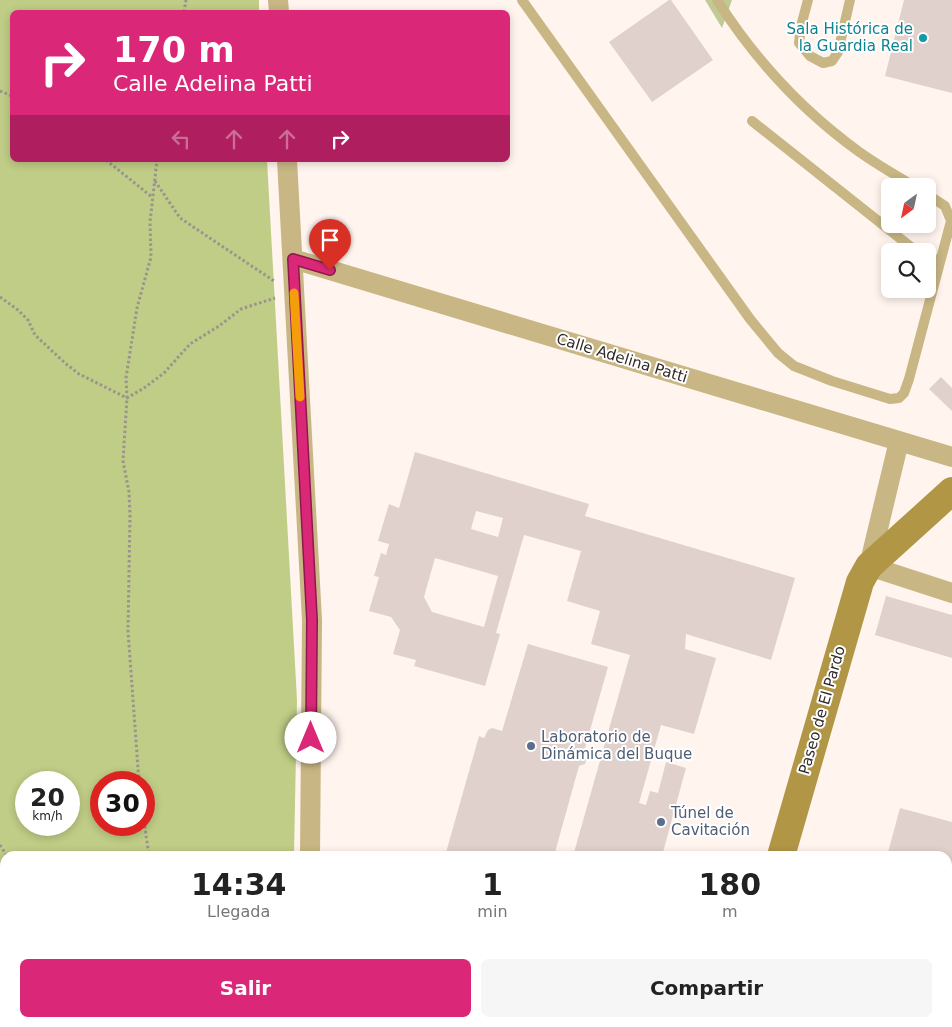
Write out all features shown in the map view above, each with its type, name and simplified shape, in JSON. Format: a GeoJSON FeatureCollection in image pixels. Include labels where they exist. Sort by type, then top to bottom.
{"type":"FeatureCollection","features":[{"type":"Feature","properties":{"kind":"street"},"geometry":{"type":"LineString","coordinates":[[287,162],[312,620],[310,851]]}},
{"type":"Feature","properties":{"kind":"street","name":"Calle Adelina Patti"},"geometry":{"type":"LineString","coordinates":[[293,259],[952,457]]}},
{"type":"Feature","properties":{"kind":"street","name":"Paseo de El Pardo"},"geometry":{"type":"LineString","coordinates":[[782,851],[853,603],[860,582],[869,566],[899,441]]}},
{"type":"Feature","properties":{"kind":"street","name":"Paseo de El Pardo"},"geometry":{"type":"LineString","coordinates":[[869,566],[952,491]]}},
{"type":"Feature","properties":{"kind":"street"},"geometry":{"type":"LineString","coordinates":[[869,566],[952,592]]}},
{"type":"Feature","properties":{"kind":"lane"},"geometry":{"type":"LineString","coordinates":[[522,0],[750,319],[778,353],[794,366],[832,381],[890,398],[899,398],[904,393],[951,221],[946,206],[936,200]]}},
{"type":"Feature","properties":{"kind":"lane"},"geometry":{"type":"LineString","coordinates":[[717,0],[737,30],[777,78],[810,112],[858,151],[901,178]]}},
{"type":"Feature","properties":{"kind":"lane"},"geometry":{"type":"LineString","coordinates":[[808,0],[801,26],[799,44],[810,56],[823,63],[832,61],[838,52],[850,0]]}},
{"type":"Feature","properties":{"kind":"lane"},"geometry":{"type":"LineString","coordinates":[[752,122],[906,243]]}},
{"type":"Feature","properties":{"kind":"lane"},"geometry":{"type":"LineString","coordinates":[[936,260],[940,262]]}},
{"type":"Feature","properties":{"kind":"path"},"geometry":{"type":"LineString","coordinates":[[109,162],[153,197]]}},
{"type":"Feature","properties":{"kind":"path"},"geometry":{"type":"LineString","coordinates":[[138,771],[128,631],[129,492],[123,461],[127,398],[126,378],[137,308],[151,257],[150,222],[157,162]]}},
{"type":"Feature","properties":{"kind":"path"},"geometry":{"type":"LineString","coordinates":[[155,181],[180,218],[274,281],[294,292]]}},
{"type":"Feature","properties":{"kind":"path"},"geometry":{"type":"LineString","coordinates":[[127,398],[164,373],[190,344],[219,326],[241,309],[294,292]]}},
{"type":"Feature","properties":{"kind":"path"},"geometry":{"type":"LineString","coordinates":[[0,297],[28,320],[35,335],[65,363],[79,374],[127,398]]}},
{"type":"Feature","properties":{"kind":"path"},"geometry":{"type":"LineString","coordinates":[[146,836],[148,851]]}},
{"type":"Feature","properties":{"kind":"green space"},"geometry":{"type":"Polygon","coordinates":[[[0,0],[259,0],[259,10],[10,10],[10,162],[267,162],[297,700],[294,851],[0,851],[0,0]]]}},
{"type":"Feature","properties":{"kind":"green space"},"geometry":{"type":"Polygon","coordinates":[[[705,0],[732,0],[722,28],[705,0]]]}},
{"type":"Feature","properties":{"kind":"building"},"geometry":{"type":"Polygon","coordinates":[[[671,0],[713,60],[652,102],[609,42],[671,0]]]}},
{"type":"Feature","properties":{"kind":"building","name":"Sala Histórica de la Guardia Real"},"geometry":{"type":"Polygon","coordinates":[[[904,0],[952,0],[952,93],[885,76],[904,0]]]}},
{"type":"Feature","properties":{"kind":"building"},"geometry":{"type":"Polygon","coordinates":[[[941,377],[952,388],[952,411],[929,389],[941,377]]]}},
{"type":"Feature","properties":{"kind":"building"},"geometry":{"type":"Polygon","coordinates":[[[415,452],[589,504],[585,516],[795,578],[771,660],[686,634],[685,649],[716,658],[694,734],[661,725],[639,803],[646,805],[650,791],[658,793],[666,762],[686,768],[663,851],[574,851],[630,655],[591,644],[600,611],[567,601],[581,551],[524,535],[496,633],[500,634],[485,686],[414,666],[416,660],[393,654],[400,630],[391,617],[369,611],[379,577],[374,576],[381,553],[386,555],[389,544],[378,541],[389,504],[399,508],[415,452]],[[476,511],[471,529],[498,537],[503,518],[476,511]],[[435,558],[424,597],[432,612],[484,627],[498,576],[435,558]]]}},
{"type":"Feature","properties":{"kind":"building"},"geometry":{"type":"Polygon","coordinates":[[[886,596],[952,615],[952,658],[875,635],[886,596]]]}},
{"type":"Feature","properties":{"kind":"building","name":"Laboratorio de Dinámica del Buque"},"geometry":{"type":"Polygon","coordinates":[[[528,644],[608,667],[583,755],[587,758],[585,764],[579,766],[555,851],[446,851],[479,736],[484,738],[488,730],[492,728],[502,731],[528,644]]]}},
{"type":"Feature","properties":{"kind":"building"},"geometry":{"type":"Polygon","coordinates":[[[900,808],[952,822],[952,851],[888,851],[900,808]]]}},
{"type":"Feature","properties":{"kind":"slow traffic"},"geometry":{"type":"LineString","coordinates":[[294,293],[300,397]]}},
{"type":"Feature","properties":{"kind":"place","name":"Sala Histórica de la Guardia Real"},"geometry":{"type":"Point","coordinates":[923,38]}},
{"type":"Feature","properties":{"kind":"place","name":"Laboratorio de Dinámica del Buque"},"geometry":{"type":"Point","coordinates":[531,746]}},
{"type":"Feature","properties":{"kind":"place","name":"Túnel de Cavitación"},"geometry":{"type":"Point","coordinates":[661,822]}},
{"type":"Feature","properties":{"kind":"route"},"geometry":{"type":"LineString","coordinates":[[311,738],[312,620],[293,259],[330,270]]}}]}
